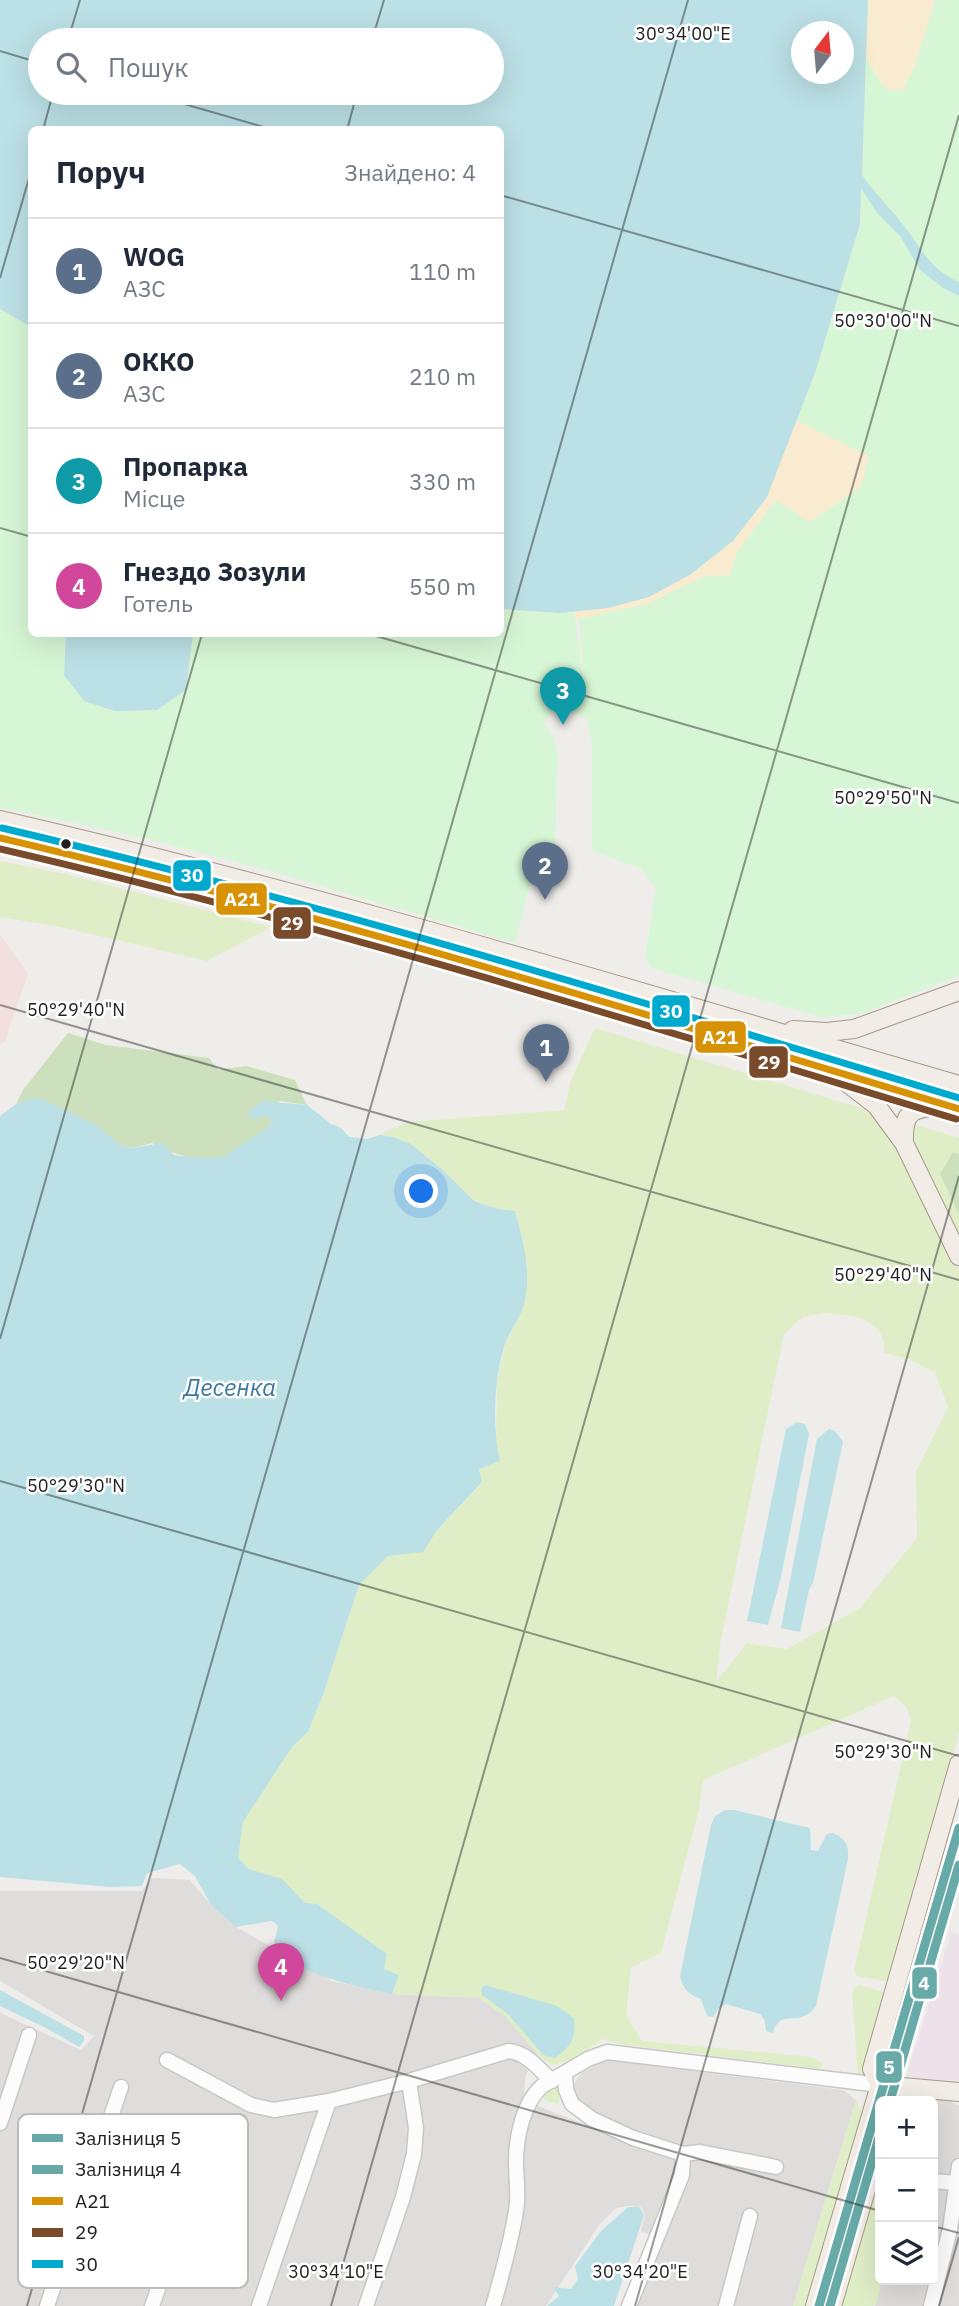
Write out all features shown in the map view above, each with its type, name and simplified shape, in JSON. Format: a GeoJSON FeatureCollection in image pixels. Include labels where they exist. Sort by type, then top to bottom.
{"type":"FeatureCollection","features":[{"type":"Feature","properties":{"kind":"main road"},"geometry":{"type":"LineString","coordinates":[[0,820],[124,849],[335,905],[959,1085]]}},
{"type":"Feature","properties":{"kind":"main road"},"geometry":{"type":"LineString","coordinates":[[0,838],[133,868],[309,915],[952,1106]]}},
{"type":"Feature","properties":{"kind":"main road"},"geometry":{"type":"LineString","coordinates":[[762,1028],[827,1032],[854,1029],[959,991]]}},
{"type":"Feature","properties":{"kind":"main road"},"geometry":{"type":"LineString","coordinates":[[830,1070],[876,1105],[904,1143],[959,1256]]}},
{"type":"Feature","properties":{"kind":"main road"},"geometry":{"type":"LineString","coordinates":[[904,1143],[904,1127],[909,1114],[916,1108],[952,1106]]}},
{"type":"Feature","properties":{"kind":"main road"},"geometry":{"type":"LineString","coordinates":[[889,2091],[872,2069],[959,1764]]}},
{"type":"Feature","properties":{"kind":"main road"},"geometry":{"type":"LineString","coordinates":[[889,2091],[958,2092]]}},
{"type":"Feature","properties":{"kind":"main road"},"geometry":{"type":"LineString","coordinates":[[815,2306],[889,2091]]}},
{"type":"Feature","properties":{"kind":"main road"},"geometry":{"type":"LineString","coordinates":[[832,2306],[875,2159]]}},
{"type":"Feature","properties":{"kind":"street"},"geometry":{"type":"LineString","coordinates":[[0,2123],[29,2035]]}},
{"type":"Feature","properties":{"kind":"street"},"geometry":{"type":"LineString","coordinates":[[167,2060],[262,2108],[274,2110],[329,2101],[409,2081],[509,2050],[526,2057],[552,2081]]}},
{"type":"Feature","properties":{"kind":"street"},"geometry":{"type":"LineString","coordinates":[[493,2306],[517,2207],[516,2161],[523,2119],[531,2099],[542,2086],[588,2059],[607,2052],[889,2091]]}},
{"type":"Feature","properties":{"kind":"street"},"geometry":{"type":"LineString","coordinates":[[565,2073],[566,2090],[572,2104],[592,2119],[633,2138],[683,2154],[700,2152],[776,2167]]}},
{"type":"Feature","properties":{"kind":"street"},"geometry":{"type":"LineString","coordinates":[[366,2306],[414,2154],[416,2127],[409,2081]]}},
{"type":"Feature","properties":{"kind":"street"},"geometry":{"type":"LineString","coordinates":[[112,2114],[121,2087]]}},
{"type":"Feature","properties":{"kind":"street"},"geometry":{"type":"LineString","coordinates":[[258,2306],[329,2101]]}},
{"type":"Feature","properties":{"kind":"street"},"geometry":{"type":"LineString","coordinates":[[629,2306],[682,2175],[683,2154]]}},
{"type":"Feature","properties":{"kind":"street"},"geometry":{"type":"LineString","coordinates":[[930,2306],[950,2229],[959,2166]]}},
{"type":"Feature","properties":{"kind":"street"},"geometry":{"type":"LineString","coordinates":[[938,2181],[957,2183]]}},
{"type":"Feature","properties":{"kind":"street"},"geometry":{"type":"LineString","coordinates":[[726,2306],[750,2216]]}},
{"type":"Feature","properties":{"kind":"street"},"geometry":{"type":"LineString","coordinates":[[47,2306],[53,2288]]}},
{"type":"Feature","properties":{"kind":"street"},"geometry":{"type":"LineString","coordinates":[[152,2306],[158,2288]]}},
{"type":"Feature","properties":{"kind":"shaded area"},"geometry":{"type":"Polygon","coordinates":[[[0,935],[28,974],[5,1041],[0,1045],[0,935]]]}},
{"type":"Feature","properties":{"kind":"shaded area"},"geometry":{"type":"Polygon","coordinates":[[[152,1878],[190,1880],[211,1905],[236,1927],[332,1981],[392,1994],[479,1998],[505,2016],[540,2057],[526,2074],[523,2100],[629,2142],[593,2116],[579,2102],[572,2087],[581,2073],[606,2060],[843,2090],[856,2100],[793,2306],[634,2306],[662,2240],[641,2231],[645,2215],[641,2207],[629,2206],[616,2208],[599,2225],[546,2306],[0,2306],[0,2013],[81,2050],[94,2036],[0,1981],[0,1891],[142,1891],[152,1878]]]}},
{"type":"Feature","properties":{"kind":"shaded area"},"geometry":{"type":"Polygon","coordinates":[[[951,1932],[959,1935],[959,2084],[906,2078],[951,1932]]]}},
{"type":"Feature","properties":{"kind":"shaded area"},"geometry":{"type":"Polygon","coordinates":[[[938,2096],[943,2097],[959,2106],[959,2306],[838,2306],[875,2176],[875,2285],[938,2285],[938,2096]]]}},
{"type":"Feature","properties":{"kind":"green space"},"geometry":{"type":"Polygon","coordinates":[[[935,0],[959,0],[959,976],[861,1014],[821,1017],[651,968],[645,958],[656,888],[640,868],[592,851],[592,745],[587,719],[569,712],[551,713],[545,725],[554,737],[558,755],[554,867],[532,877],[515,943],[267,870],[148,839],[0,807],[0,309],[28,325],[28,637],[66,637],[64,675],[115,711],[157,710],[186,690],[193,637],[504,637],[504,609],[574,612],[585,691],[579,619],[647,604],[703,577],[730,575],[737,552],[776,500],[810,522],[861,487],[869,456],[795,420],[816,370],[860,224],[866,59],[885,89],[902,91],[915,66],[935,0]]]}},
{"type":"Feature","properties":{"kind":"green space"},"geometry":{"type":"Polygon","coordinates":[[[0,861],[65,874],[271,927],[207,961],[61,927],[0,917],[0,861]]]}},
{"type":"Feature","properties":{"kind":"green space"},"geometry":{"type":"Polygon","coordinates":[[[595,1028],[864,1109],[885,1128],[897,1146],[959,1269],[959,1733],[889,1982],[857,1976],[854,1971],[911,1721],[907,1708],[894,1696],[703,1780],[699,1809],[661,1953],[631,1967],[626,2016],[642,2041],[812,2057],[824,2064],[820,2069],[619,2044],[603,2039],[573,2059],[553,2065],[540,2057],[505,2016],[479,1998],[392,1994],[399,1976],[384,1969],[305,1903],[282,1879],[249,1869],[238,1858],[243,1822],[292,1747],[308,1732],[359,1585],[388,1556],[423,1551],[437,1530],[482,1483],[479,1469],[500,1461],[496,1443],[497,1381],[505,1345],[525,1301],[527,1261],[497,1209],[474,1201],[411,1144],[379,1135],[408,1122],[564,1110],[571,1080],[595,1028]],[[837,1314],[803,1317],[784,1334],[721,1639],[716,1682],[747,1643],[787,1649],[860,1608],[917,1538],[916,1472],[948,1407],[935,1373],[909,1359],[884,1353],[884,1342],[880,1333],[867,1321],[837,1314]]]}},
{"type":"Feature","properties":{"kind":"green space"},"geometry":{"type":"Polygon","coordinates":[[[68,1033],[106,1045],[209,1058],[218,1070],[246,1066],[295,1080],[307,1105],[280,1101],[253,1119],[267,1116],[271,1120],[270,1126],[240,1148],[214,1159],[186,1157],[152,1143],[132,1148],[120,1145],[96,1125],[35,1098],[16,1104],[23,1090],[68,1033]]]}},
{"type":"Feature","properties":{"kind":"green space"},"geometry":{"type":"Polygon","coordinates":[[[913,1124],[959,1138],[959,1154],[953,1152],[940,1174],[959,1215],[959,1235],[910,1135],[913,1124]]]}},
{"type":"Feature","properties":{"kind":"green space"},"geometry":{"type":"Polygon","coordinates":[[[953,1152],[959,1154],[959,1215],[940,1174],[953,1152]]]}},
{"type":"Feature","properties":{"kind":"green space"},"geometry":{"type":"Polygon","coordinates":[[[860,1985],[886,1993],[865,2071],[858,2076],[852,1993],[854,1988],[860,1985]]]}},
{"type":"Feature","properties":{"kind":"green space"},"geometry":{"type":"Polygon","coordinates":[[[556,2086],[559,2089],[559,2102],[556,2104],[544,2099],[544,2094],[548,2088],[556,2086]]]}},
{"type":"Feature","properties":{"kind":"green space"},"geometry":{"type":"Polygon","coordinates":[[[856,2100],[863,2115],[808,2306],[793,2306],[856,2100]]]}},
{"type":"Feature","properties":{"kind":"green space"},"geometry":{"type":"Polygon","coordinates":[[[875,2190],[875,2285],[881,2285],[875,2306],[842,2306],[875,2190]]]}},
{"type":"Feature","properties":{"kind":"sand"},"geometry":{"type":"Polygon","coordinates":[[[868,0],[935,0],[915,66],[902,91],[885,89],[866,59],[868,0]]]}},
{"type":"Feature","properties":{"kind":"sand"},"geometry":{"type":"Polygon","coordinates":[[[795,420],[869,456],[861,487],[810,522],[776,500],[737,552],[731,575],[703,577],[647,604],[579,619],[523,618],[504,611],[504,607],[767,497],[795,420]]]}},
{"type":"Feature","properties":{"kind":"water"},"geometry":{"type":"Polygon","coordinates":[[[0,0],[868,0],[862,175],[930,261],[959,282],[959,296],[943,288],[919,269],[901,237],[877,213],[861,188],[860,224],[816,370],[767,497],[733,541],[691,574],[649,597],[608,608],[560,613],[504,609],[504,126],[28,126],[28,325],[0,309],[0,0]]]}},
{"type":"Feature","properties":{"kind":"water"},"geometry":{"type":"Polygon","coordinates":[[[66,637],[193,637],[186,690],[157,710],[115,711],[84,701],[64,675],[66,637]]]}},
{"type":"Feature","properties":{"kind":"water","name":"Десенка"},"geometry":{"type":"Polygon","coordinates":[[[35,1098],[96,1125],[120,1145],[132,1148],[163,1143],[174,1155],[195,1158],[223,1157],[270,1126],[271,1120],[267,1116],[253,1119],[247,1113],[263,1101],[307,1105],[331,1124],[341,1128],[349,1137],[367,1139],[380,1135],[411,1144],[474,1201],[497,1209],[515,1211],[525,1255],[527,1289],[521,1312],[505,1344],[498,1372],[495,1418],[500,1461],[479,1469],[482,1482],[437,1530],[423,1552],[388,1556],[359,1585],[308,1732],[292,1747],[243,1822],[238,1858],[249,1869],[282,1879],[305,1903],[317,1904],[387,1954],[384,1969],[399,1975],[392,1994],[327,1977],[295,1963],[282,1953],[274,1942],[278,1926],[272,1921],[236,1927],[211,1905],[195,1876],[180,1864],[147,1873],[142,1886],[110,1887],[0,1877],[0,1116],[16,1104],[35,1098]]]}},
{"type":"Feature","properties":{"kind":"water"},"geometry":{"type":"Polygon","coordinates":[[[797,1422],[805,1424],[809,1434],[781,1577],[768,1625],[747,1621],[786,1429],[797,1422]]]}},
{"type":"Feature","properties":{"kind":"water"},"geometry":{"type":"Polygon","coordinates":[[[829,1429],[835,1431],[843,1442],[800,1632],[781,1628],[817,1439],[829,1429]]]}},
{"type":"Feature","properties":{"kind":"water"},"geometry":{"type":"Polygon","coordinates":[[[725,1810],[810,1828],[811,1850],[818,1851],[827,1834],[833,1833],[844,1840],[848,1850],[816,2006],[803,2017],[781,2021],[773,2033],[766,2031],[765,2021],[760,2014],[726,2004],[718,2009],[713,2017],[707,2016],[701,1999],[687,1991],[680,1976],[711,1825],[715,1816],[725,1810]]]}},
{"type":"Feature","properties":{"kind":"water"},"geometry":{"type":"Polygon","coordinates":[[[485,1985],[557,2006],[574,2018],[574,2031],[569,2045],[555,2058],[543,2055],[508,2014],[482,1995],[481,1989],[485,1985]]]}},
{"type":"Feature","properties":{"kind":"water"},"geometry":{"type":"Polygon","coordinates":[[[0,1990],[84,2036],[84,2041],[79,2047],[0,2006],[0,1990]]]}},
{"type":"Feature","properties":{"kind":"water"},"geometry":{"type":"Polygon","coordinates":[[[628,2207],[639,2207],[644,2215],[614,2306],[547,2306],[559,2296],[553,2287],[571,2289],[578,2279],[575,2266],[601,2231],[628,2207]]]}},
{"type":"Feature","properties":{"kind":"rail line","name":"5"},"geometry":{"type":"LineString","coordinates":[[819,2306],[959,1828]]}},
{"type":"Feature","properties":{"kind":"rail line","name":"4"},"geometry":{"type":"LineString","coordinates":[[891,2096],[959,1865]]}},
{"type":"Feature","properties":{"kind":"rail line","name":"4"},"geometry":{"type":"LineString","coordinates":[[830,2306],[875,2151]]}},
{"type":"Feature","properties":{"kind":"transit line","name":"30"},"geometry":{"type":"LineString","coordinates":[[2,828],[123,857],[363,922],[602,990],[959,1098]]}},
{"type":"Feature","properties":{"kind":"transit line","name":"А21"},"geometry":{"type":"LineString","coordinates":[[0,838],[362,932],[959,1109]]}},
{"type":"Feature","properties":{"kind":"transit line","name":"29"},"geometry":{"type":"LineString","coordinates":[[0,849],[121,878],[361,942],[956,1119]]}},
{"type":"Feature","properties":{"kind":"place","name":"Пропарка"},"geometry":{"type":"Point","coordinates":[563,725]}},
{"type":"Feature","properties":{"kind":"place","name":"ОККО"},"geometry":{"type":"Point","coordinates":[545,900]}},
{"type":"Feature","properties":{"kind":"place","name":"WOG"},"geometry":{"type":"Point","coordinates":[546,1082]}},
{"type":"Feature","properties":{"kind":"place","name":"Гнездо Зозули"},"geometry":{"type":"Point","coordinates":[281,2001]}}]}
